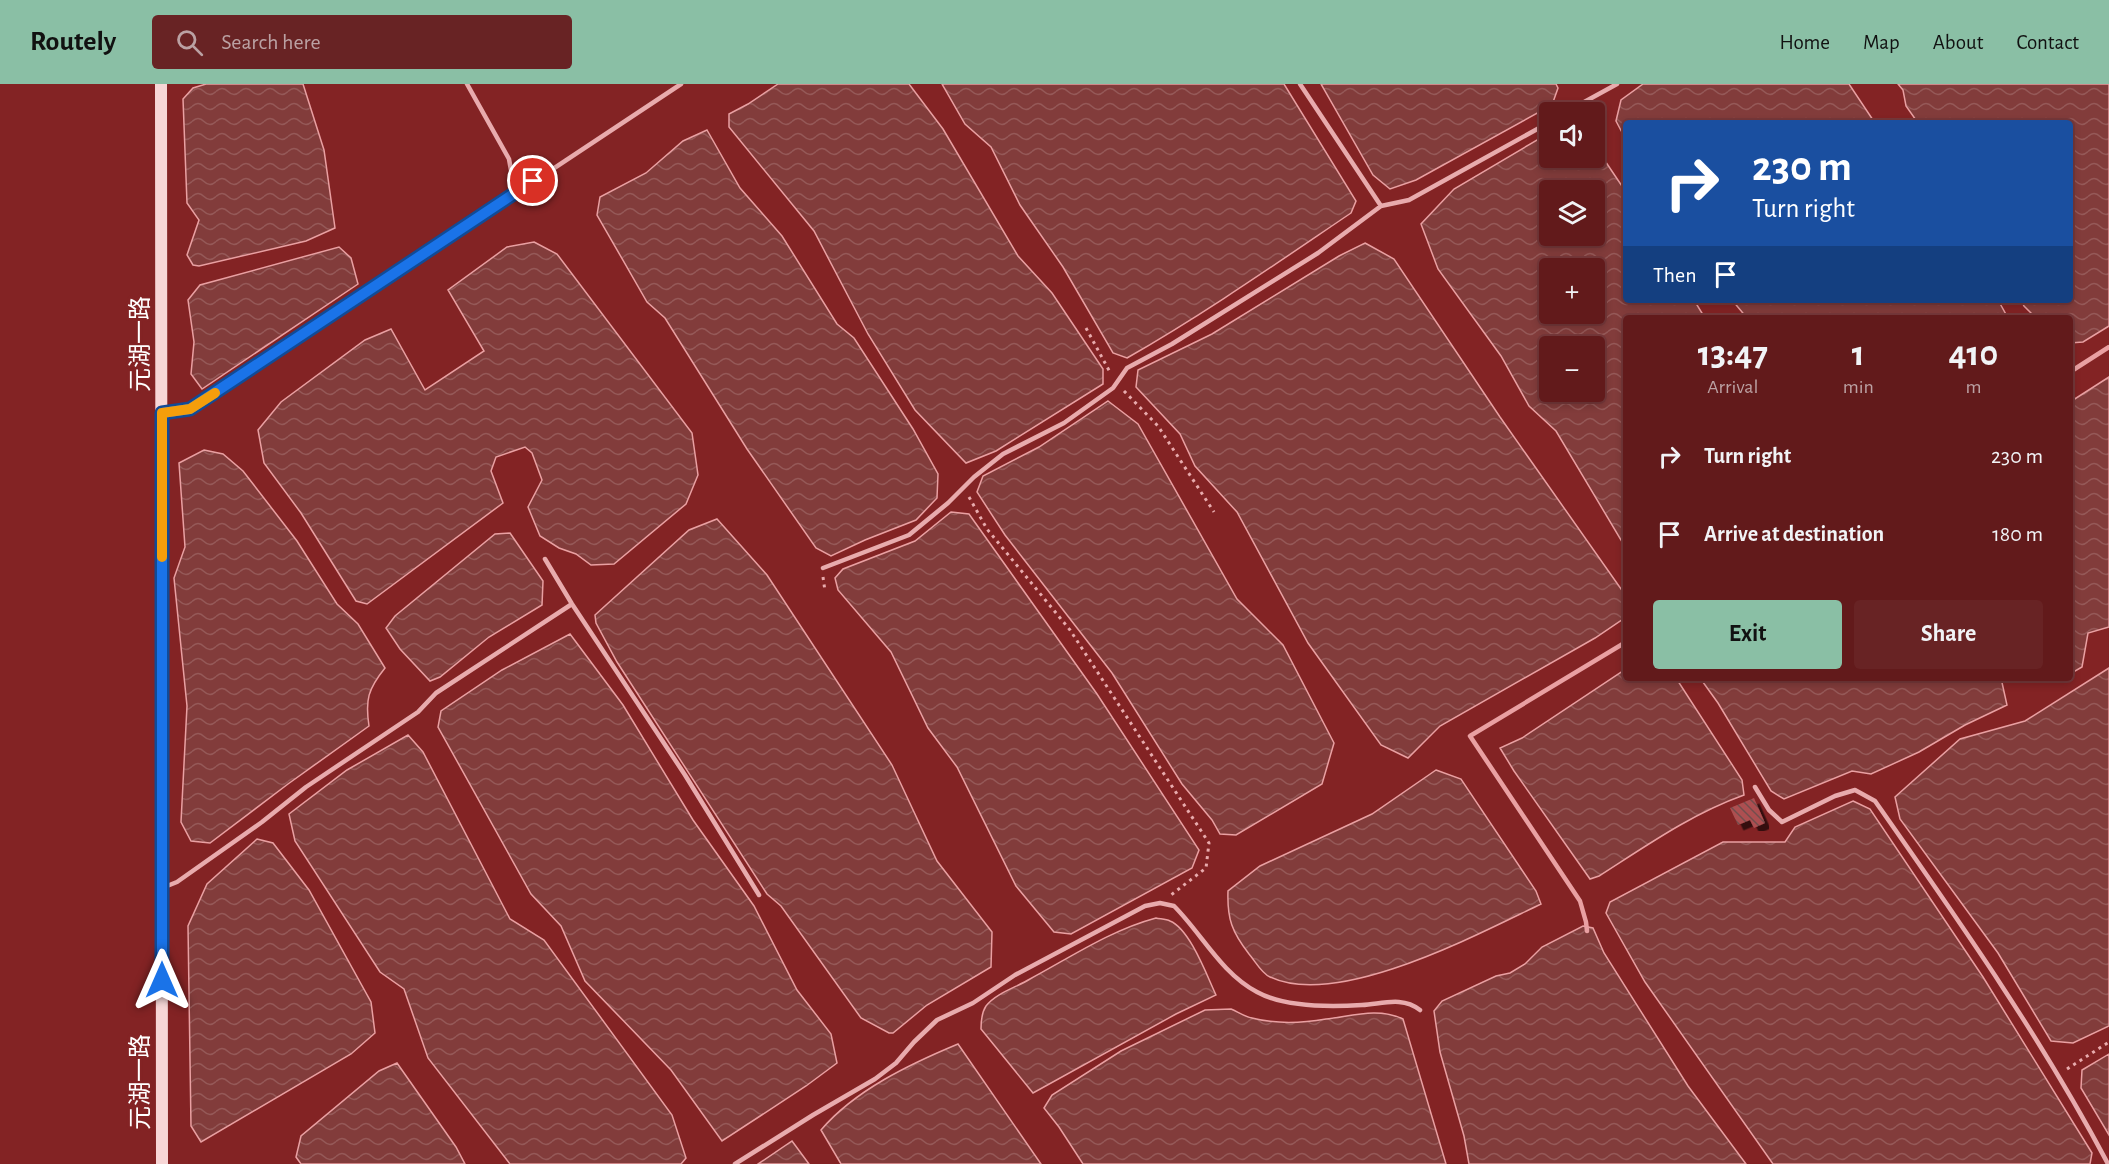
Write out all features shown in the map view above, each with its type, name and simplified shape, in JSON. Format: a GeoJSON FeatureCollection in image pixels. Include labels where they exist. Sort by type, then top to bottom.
{"type":"FeatureCollection","features":[{"type":"Feature","properties":{"kind":"main road","name":"元湖一路"},"geometry":{"type":"LineString","coordinates":[[162,84],[162,1164]]}},
{"type":"Feature","properties":{"kind":"lane"},"geometry":{"type":"LineString","coordinates":[[467,84],[509,159],[515,193]]}},
{"type":"Feature","properties":{"kind":"lane"},"geometry":{"type":"LineString","coordinates":[[162,413],[190,409],[681,84]]}},
{"type":"Feature","properties":{"kind":"lane"},"geometry":{"type":"LineString","coordinates":[[1300,84],[1381,206]]}},
{"type":"Feature","properties":{"kind":"lane"},"geometry":{"type":"LineString","coordinates":[[1584,102],[1617,84]]}},
{"type":"Feature","properties":{"kind":"lane"},"geometry":{"type":"LineString","coordinates":[[823,568],[909,536],[1003,454],[1064,423],[1113,388],[1127,368],[1172,344],[1318,253],[1381,206],[1409,200],[1539,128]]}},
{"type":"Feature","properties":{"kind":"lane"},"geometry":{"type":"LineString","coordinates":[[545,559],[572,604],[685,775],[759,895]]}},
{"type":"Feature","properties":{"kind":"lane"},"geometry":{"type":"LineString","coordinates":[[162,888],[177,882],[262,822],[306,787],[418,712],[436,693],[572,604]]}},
{"type":"Feature","properties":{"kind":"lane"},"geometry":{"type":"LineString","coordinates":[[1755,787],[1769,810],[1782,822],[1835,796],[1855,790],[1875,801],[2021,1016],[2058,1075],[2108,1164]]}},
{"type":"Feature","properties":{"kind":"lane"},"geometry":{"type":"LineString","coordinates":[[735,1164],[875,1079],[896,1063],[937,1020],[973,1003],[1015,975],[1145,906],[1160,903],[1174,906],[1238,979],[1258,993],[1287,1002],[1322,1005],[1363,1005],[1396,1001],[1412,1004],[1419,1010]]}},
{"type":"Feature","properties":{"kind":"path"},"geometry":{"type":"LineString","coordinates":[[1086,328],[1116,383],[1158,426],[1214,512]]}},
{"type":"Feature","properties":{"kind":"path"},"geometry":{"type":"LineString","coordinates":[[963,488],[987,529],[1070,630],[1209,843],[1206,868],[1172,893],[1167,904]]}},
{"type":"Feature","properties":{"kind":"path"},"geometry":{"type":"LineString","coordinates":[[2058,1075],[2109,1042]]}},
{"type":"Feature","properties":{"kind":"water"},"geometry":{"type":"Polygon","coordinates":[[[206,84],[303,84],[324,150],[335,228],[306,241],[199,266],[193,265],[187,255],[199,220],[187,203],[183,99],[193,88],[206,84]]]}},
{"type":"Feature","properties":{"kind":"water"},"geometry":{"type":"Polygon","coordinates":[[[778,84],[909,84],[943,129],[1018,256],[1052,293],[1103,369],[1103,384],[996,451],[966,463],[915,410],[868,334],[814,231],[729,127],[729,114],[778,84]]]}},
{"type":"Feature","properties":{"kind":"water"},"geometry":{"type":"Polygon","coordinates":[[[942,84],[1284,84],[1356,201],[1351,213],[1212,306],[1127,358],[1113,353],[1063,267],[1020,205],[991,147],[965,124],[942,84]]]}},
{"type":"Feature","properties":{"kind":"water"},"geometry":{"type":"Polygon","coordinates":[[[1321,84],[1556,84],[1558,88],[1553,102],[1539,102],[1539,112],[1416,180],[1390,189],[1373,175],[1321,84]]]}},
{"type":"Feature","properties":{"kind":"water"},"geometry":{"type":"Polygon","coordinates":[[[1643,84],[1849,84],[1873,120],[1623,120],[1623,134],[1616,121],[1621,100],[1643,84]]]}},
{"type":"Feature","properties":{"kind":"water"},"geometry":{"type":"Polygon","coordinates":[[[1898,84],[2109,84],[2109,326],[2083,342],[2073,343],[2073,315],[2033,315],[2022,303],[2073,303],[2073,120],[1916,120],[1906,106],[1903,90],[1898,84]]]}},
{"type":"Feature","properties":{"kind":"water"},"geometry":{"type":"Polygon","coordinates":[[[707,130],[740,188],[782,236],[837,324],[854,338],[913,429],[938,474],[937,498],[916,520],[831,556],[816,548],[747,449],[665,318],[647,302],[597,215],[600,197],[646,173],[683,141],[707,130]]]}},
{"type":"Feature","properties":{"kind":"water"},"geometry":{"type":"Polygon","coordinates":[[[1539,139],[1539,168],[1605,168],[1605,161],[1623,188],[1623,303],[1696,303],[1703,315],[1623,315],[1623,543],[1556,431],[1529,406],[1501,356],[1438,269],[1421,224],[1454,189],[1539,139]]]}},
{"type":"Feature","properties":{"kind":"water"},"geometry":{"type":"Polygon","coordinates":[[[534,242],[557,254],[692,433],[698,475],[686,504],[614,564],[591,565],[576,554],[559,548],[540,536],[528,507],[542,480],[532,453],[525,447],[496,457],[491,471],[503,503],[367,604],[356,601],[301,513],[264,463],[258,430],[281,402],[365,340],[391,329],[425,390],[484,351],[448,290],[507,247],[534,242]]]}},
{"type":"Feature","properties":{"kind":"water"},"geometry":{"type":"Polygon","coordinates":[[[1365,243],[1394,259],[1500,417],[1623,592],[1623,619],[1595,638],[1440,726],[1408,758],[1381,745],[1308,643],[1237,512],[1195,466],[1180,434],[1136,387],[1138,370],[1212,334],[1339,256],[1365,243]]]}},
{"type":"Feature","properties":{"kind":"water"},"geometry":{"type":"Polygon","coordinates":[[[339,247],[351,258],[358,284],[202,389],[191,374],[194,342],[188,300],[200,285],[339,247]]]}},
{"type":"Feature","properties":{"kind":"water"},"geometry":{"type":"Polygon","coordinates":[[[1734,303],[2000,303],[2006,315],[1744,315],[1734,303]]]}},
{"type":"Feature","properties":{"kind":"water"},"geometry":{"type":"Polygon","coordinates":[[[2109,377],[2109,627],[2088,633],[2082,667],[2073,672],[2073,400],[2109,377]]]}},
{"type":"Feature","properties":{"kind":"water"},"geometry":{"type":"Polygon","coordinates":[[[1108,401],[1138,424],[1237,599],[1283,645],[1334,743],[1322,784],[1236,835],[1220,834],[1212,820],[1182,784],[1112,673],[1005,535],[977,492],[983,476],[1039,447],[1108,401]]]}},
{"type":"Feature","properties":{"kind":"water"},"geometry":{"type":"Polygon","coordinates":[[[204,450],[223,454],[243,471],[297,541],[337,604],[358,624],[385,668],[369,695],[367,709],[369,726],[210,843],[191,841],[181,822],[187,706],[174,578],[185,547],[179,463],[204,450]]]}},
{"type":"Feature","properties":{"kind":"water"},"geometry":{"type":"Polygon","coordinates":[[[951,512],[969,514],[1097,694],[1199,850],[1192,868],[1071,934],[1054,932],[1016,886],[957,767],[928,728],[891,652],[838,590],[835,578],[843,569],[915,541],[951,512]]]}},
{"type":"Feature","properties":{"kind":"water"},"geometry":{"type":"Polygon","coordinates":[[[717,519],[767,575],[892,765],[937,861],[992,932],[991,967],[927,1005],[893,1033],[861,1018],[781,906],[767,894],[617,662],[596,623],[595,615],[689,530],[717,519]]]}},
{"type":"Feature","properties":{"kind":"water"},"geometry":{"type":"Polygon","coordinates":[[[510,533],[543,581],[542,605],[489,637],[440,677],[430,681],[400,649],[386,628],[395,616],[495,534],[510,533]]]}},
{"type":"Feature","properties":{"kind":"water"},"geometry":{"type":"Polygon","coordinates":[[[570,634],[623,705],[693,820],[754,906],[797,990],[831,1034],[837,1063],[722,1141],[671,1070],[585,981],[561,926],[531,894],[438,727],[441,711],[502,670],[570,634]]]}},
{"type":"Feature","properties":{"kind":"water"},"geometry":{"type":"Polygon","coordinates":[[[2109,668],[2109,1026],[2073,1043],[2051,1041],[1998,953],[1900,819],[1895,797],[1960,739],[2025,721],[2109,668]]]}},
{"type":"Feature","properties":{"kind":"water"},"geometry":{"type":"Polygon","coordinates":[[[1623,671],[1623,681],[1678,681],[1742,780],[1744,795],[1687,821],[1599,876],[1590,879],[1500,748],[1522,738],[1623,671]]]}},
{"type":"Feature","properties":{"kind":"water"},"geometry":{"type":"Polygon","coordinates":[[[1702,681],[2002,681],[2007,705],[1965,725],[1919,752],[1871,774],[1852,771],[1784,799],[1771,791],[1702,681]]]}},
{"type":"Feature","properties":{"kind":"water"},"geometry":{"type":"Polygon","coordinates":[[[408,735],[423,752],[510,919],[544,940],[672,1115],[686,1158],[681,1164],[510,1164],[428,1058],[404,989],[380,972],[295,841],[289,814],[347,770],[408,735]]]}},
{"type":"Feature","properties":{"kind":"water"},"geometry":{"type":"Polygon","coordinates":[[[1436,770],[1461,779],[1536,891],[1541,904],[1445,949],[1369,976],[1332,983],[1299,984],[1270,977],[1264,973],[1235,932],[1228,910],[1228,891],[1260,866],[1372,814],[1436,770]]]}},
{"type":"Feature","properties":{"kind":"water"},"geometry":{"type":"Polygon","coordinates":[[[1853,801],[1870,809],[1983,977],[2092,1153],[2090,1164],[1773,1164],[1645,982],[1606,913],[1610,902],[1723,842],[1785,842],[1795,827],[1853,801]]]}},
{"type":"Feature","properties":{"kind":"water"},"geometry":{"type":"Polygon","coordinates":[[[257,839],[273,843],[309,890],[371,1002],[375,1033],[351,1054],[201,1142],[191,1126],[188,926],[207,884],[257,839]]]}},
{"type":"Feature","properties":{"kind":"water"},"geometry":{"type":"Polygon","coordinates":[[[1156,918],[1170,921],[1184,933],[1197,954],[1216,995],[1176,1014],[1033,1093],[981,1029],[986,1006],[1001,994],[1092,945],[1139,923],[1156,918]]]}},
{"type":"Feature","properties":{"kind":"water"},"geometry":{"type":"Polygon","coordinates":[[[1583,926],[1593,928],[1604,953],[1688,1086],[1746,1164],[1469,1164],[1464,1136],[1440,1052],[1434,1011],[1442,1001],[1496,976],[1510,973],[1525,964],[1542,947],[1583,926]]]}},
{"type":"Feature","properties":{"kind":"water"},"geometry":{"type":"Polygon","coordinates":[[[1231,1009],[1249,1017],[1279,1022],[1375,1013],[1394,1015],[1403,1019],[1446,1164],[1083,1164],[1044,1108],[1052,1095],[1121,1051],[1205,1010],[1231,1009]]]}},
{"type":"Feature","properties":{"kind":"water"},"geometry":{"type":"Polygon","coordinates":[[[958,1044],[1041,1164],[841,1164],[821,1130],[850,1102],[867,1090],[921,1060],[958,1044]]]}},
{"type":"Feature","properties":{"kind":"water"},"geometry":{"type":"Polygon","coordinates":[[[2109,1054],[2109,1135],[2081,1088],[2082,1070],[2109,1054]]]}},
{"type":"Feature","properties":{"kind":"water"},"geometry":{"type":"Polygon","coordinates":[[[397,1063],[456,1147],[465,1164],[301,1164],[296,1157],[301,1136],[379,1071],[397,1063]]]}},
{"type":"Feature","properties":{"kind":"water"},"geometry":{"type":"Polygon","coordinates":[[[792,1141],[809,1164],[758,1164],[792,1141]]]}},
{"type":"Feature","properties":{"kind":"building"},"geometry":{"type":"Polygon","coordinates":[[[1754,798],[1765,823],[1754,828],[1750,820],[1738,825],[1730,808],[1754,798]]]}},
{"type":"Feature","properties":{"kind":"waterway"},"geometry":{"type":"LineString","coordinates":[[2073,370],[2109,347]]}},
{"type":"Feature","properties":{"kind":"waterway"},"geometry":{"type":"LineString","coordinates":[[1587,931],[1580,901],[1470,736],[1623,644]]}},
{"type":"Feature","properties":{"kind":"slow traffic"},"geometry":{"type":"LineString","coordinates":[[162,557],[162,413],[190,409],[215,393]]}},
{"type":"Feature","properties":{"kind":"route"},"geometry":{"type":"LineString","coordinates":[[162,980],[162,413],[190,409],[533,181]]}}]}
